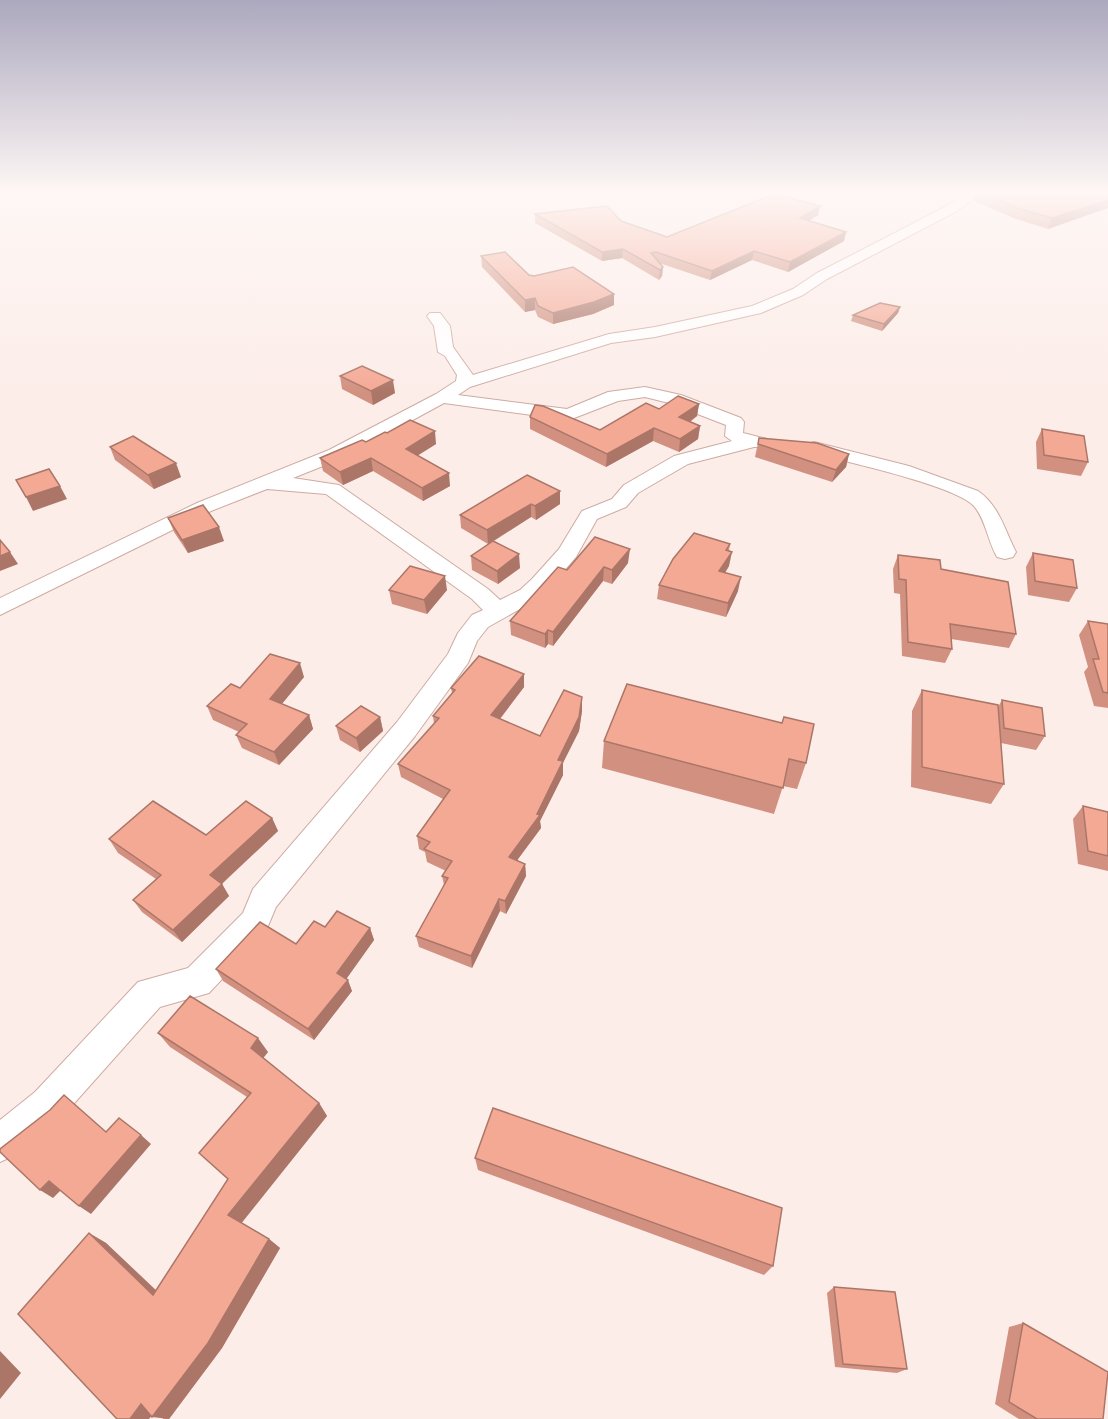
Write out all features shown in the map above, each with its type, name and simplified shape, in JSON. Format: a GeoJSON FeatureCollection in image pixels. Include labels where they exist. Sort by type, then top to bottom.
{"type":"FeatureCollection","features":[{"type":"Feature","properties":{"kind":"street"},"geometry":{"type":"LineString","coordinates":[[0,607],[194,512],[336,454],[442,398],[464,383],[609,339],[655,332],[756,310],[798,292],[852,260]]}},
{"type":"Feature","properties":{"kind":"street"},"geometry":{"type":"LineString","coordinates":[[435,316],[442,326],[446,352],[449,351],[465,375],[464,383]]}},
{"type":"Feature","properties":{"kind":"street"},"geometry":{"type":"LineString","coordinates":[[442,398],[569,415],[614,396],[645,392],[675,399],[735,422],[734,436],[751,442],[829,450],[966,492],[981,502],[1005,552]]}},
{"type":"Feature","properties":{"kind":"street"},"geometry":{"type":"LineString","coordinates":[[0,1143],[48,1105],[150,993],[197,982],[254,923],[264,899],[406,729],[459,657],[466,639],[480,621],[528,595],[540,584],[568,552],[589,515],[619,503],[631,489],[681,460],[751,442]]}},
{"type":"Feature","properties":{"kind":"street"},"geometry":{"type":"LineString","coordinates":[[262,485],[294,484],[332,489],[480,594],[498,611]]}},
{"type":"Feature","properties":{"kind":"building"},"geometry":{"type":"Polygon","coordinates":[[[485,260],[514,260],[529,275],[534,276],[573,267],[614,294],[553,313],[538,306],[535,298],[525,300],[485,260]]]}},
{"type":"Feature","properties":{"kind":"building"},"geometry":{"type":"Polygon","coordinates":[[[643,260],[657,260],[663,267],[660,270],[643,260]]]}},
{"type":"Feature","properties":{"kind":"building"},"geometry":{"type":"Polygon","coordinates":[[[680,260],[735,260],[712,271],[680,260]]]}},
{"type":"Feature","properties":{"kind":"building"},"geometry":{"type":"Polygon","coordinates":[[[880,303],[900,307],[884,324],[853,315],[880,303]]]}},
{"type":"Feature","properties":{"kind":"building"},"geometry":{"type":"Polygon","coordinates":[[[362,366],[393,380],[371,391],[340,376],[362,366]]]}},
{"type":"Feature","properties":{"kind":"building"},"geometry":{"type":"Polygon","coordinates":[[[678,396],[699,404],[679,417],[700,426],[680,439],[654,428],[607,454],[530,417],[535,405],[543,406],[600,430],[646,403],[659,409],[678,396]]]}},
{"type":"Feature","properties":{"kind":"building"},"geometry":{"type":"Polygon","coordinates":[[[410,420],[435,431],[406,449],[449,473],[422,488],[371,458],[340,472],[320,458],[362,440],[366,442],[410,420]]]}},
{"type":"Feature","properties":{"kind":"building"},"geometry":{"type":"Polygon","coordinates":[[[1042,429],[1084,436],[1088,462],[1044,455],[1042,429]]]}},
{"type":"Feature","properties":{"kind":"building"},"geometry":{"type":"Polygon","coordinates":[[[133,436],[176,463],[148,475],[110,447],[133,436]]]}},
{"type":"Feature","properties":{"kind":"building"},"geometry":{"type":"Polygon","coordinates":[[[759,438],[817,443],[849,454],[836,470],[758,444],[759,438]]]}},
{"type":"Feature","properties":{"kind":"building"},"geometry":{"type":"Polygon","coordinates":[[[49,469],[60,486],[26,497],[16,480],[49,469]]]}},
{"type":"Feature","properties":{"kind":"building"},"geometry":{"type":"Polygon","coordinates":[[[527,475],[560,491],[535,506],[531,504],[487,530],[460,515],[527,475]]]}},
{"type":"Feature","properties":{"kind":"building"},"geometry":{"type":"Polygon","coordinates":[[[203,505],[219,527],[182,540],[168,518],[203,505]]]}},
{"type":"Feature","properties":{"kind":"building"},"geometry":{"type":"Polygon","coordinates":[[[694,533],[730,544],[726,550],[732,552],[719,571],[741,577],[728,603],[659,585],[673,559],[694,533]]]}},
{"type":"Feature","properties":{"kind":"building"},"geometry":{"type":"Polygon","coordinates":[[[595,537],[630,549],[612,570],[604,567],[553,632],[548,630],[545,634],[510,621],[558,567],[567,570],[595,537]]]}},
{"type":"Feature","properties":{"kind":"building"},"geometry":{"type":"Polygon","coordinates":[[[0,540],[10,552],[0,556],[0,540]]]}},
{"type":"Feature","properties":{"kind":"building"},"geometry":{"type":"Polygon","coordinates":[[[493,541],[519,554],[497,571],[471,556],[493,541]]]}},
{"type":"Feature","properties":{"kind":"building"},"geometry":{"type":"Polygon","coordinates":[[[1033,553],[1073,560],[1077,588],[1035,581],[1033,553]]]}},
{"type":"Feature","properties":{"kind":"building"},"geometry":{"type":"Polygon","coordinates":[[[898,555],[940,560],[941,569],[1008,582],[1016,634],[950,624],[952,649],[908,642],[906,580],[899,579],[898,555]]]}},
{"type":"Feature","properties":{"kind":"building"},"geometry":{"type":"Polygon","coordinates":[[[410,566],[445,576],[424,600],[389,590],[410,566]]]}},
{"type":"Feature","properties":{"kind":"building"},"geometry":{"type":"Polygon","coordinates":[[[1088,621],[1108,624],[1108,693],[1103,692],[1093,659],[1099,659],[1088,621]]]}},
{"type":"Feature","properties":{"kind":"building"},"geometry":{"type":"Polygon","coordinates":[[[270,654],[300,663],[270,699],[309,715],[274,752],[236,735],[247,724],[207,706],[231,684],[240,688],[270,654]]]}},
{"type":"Feature","properties":{"kind":"building"},"geometry":{"type":"Polygon","coordinates":[[[479,656],[524,674],[491,715],[540,736],[564,690],[582,697],[579,717],[558,760],[563,761],[537,814],[540,815],[509,857],[525,864],[505,901],[499,899],[471,956],[416,936],[448,878],[442,876],[452,861],[424,849],[430,842],[417,836],[450,790],[398,764],[439,718],[433,716],[455,690],[451,688],[479,656]]]}},
{"type":"Feature","properties":{"kind":"building"},"geometry":{"type":"Polygon","coordinates":[[[627,684],[782,723],[784,717],[814,724],[806,763],[789,759],[783,788],[604,741],[627,684]]]}},
{"type":"Feature","properties":{"kind":"building"},"geometry":{"type":"Polygon","coordinates":[[[922,690],[998,705],[1004,784],[922,767],[922,690]]]}},
{"type":"Feature","properties":{"kind":"building"},"geometry":{"type":"Polygon","coordinates":[[[1002,700],[1042,708],[1045,736],[1004,728],[1002,700]]]}},
{"type":"Feature","properties":{"kind":"building"},"geometry":{"type":"Polygon","coordinates":[[[361,706],[380,717],[356,738],[336,726],[361,706]]]}},
{"type":"Feature","properties":{"kind":"building"},"geometry":{"type":"Polygon","coordinates":[[[153,801],[206,835],[246,801],[272,818],[210,875],[222,884],[173,930],[133,900],[161,875],[109,839],[153,801]]]}},
{"type":"Feature","properties":{"kind":"building"},"geometry":{"type":"Polygon","coordinates":[[[1083,806],[1108,812],[1108,856],[1088,851],[1083,806]]]}},
{"type":"Feature","properties":{"kind":"building"},"geometry":{"type":"Polygon","coordinates":[[[337,911],[370,928],[337,973],[348,980],[308,1029],[216,969],[260,922],[296,944],[314,921],[325,927],[337,911]]]}},
{"type":"Feature","properties":{"kind":"building"},"geometry":{"type":"Polygon","coordinates":[[[190,996],[258,1038],[251,1048],[319,1103],[228,1215],[269,1239],[208,1343],[152,1417],[141,1404],[130,1419],[117,1419],[18,1314],[89,1233],[153,1295],[228,1179],[199,1153],[251,1093],[158,1033],[190,996]]]}},
{"type":"Feature","properties":{"kind":"building"},"geometry":{"type":"Polygon","coordinates":[[[64,1095],[106,1132],[119,1118],[141,1135],[79,1206],[49,1181],[40,1190],[0,1152],[0,1149],[50,1110],[64,1095]]]}},
{"type":"Feature","properties":{"kind":"building"},"geometry":{"type":"Polygon","coordinates":[[[493,1108],[782,1208],[773,1266],[475,1158],[493,1108]]]}},
{"type":"Feature","properties":{"kind":"building"},"geometry":{"type":"Polygon","coordinates":[[[834,1287],[895,1292],[907,1369],[843,1364],[834,1287]]]}},
{"type":"Feature","properties":{"kind":"building"},"geometry":{"type":"Polygon","coordinates":[[[1023,1323],[1108,1372],[1103,1419],[1037,1419],[1009,1402],[1023,1323]]]}}]}
